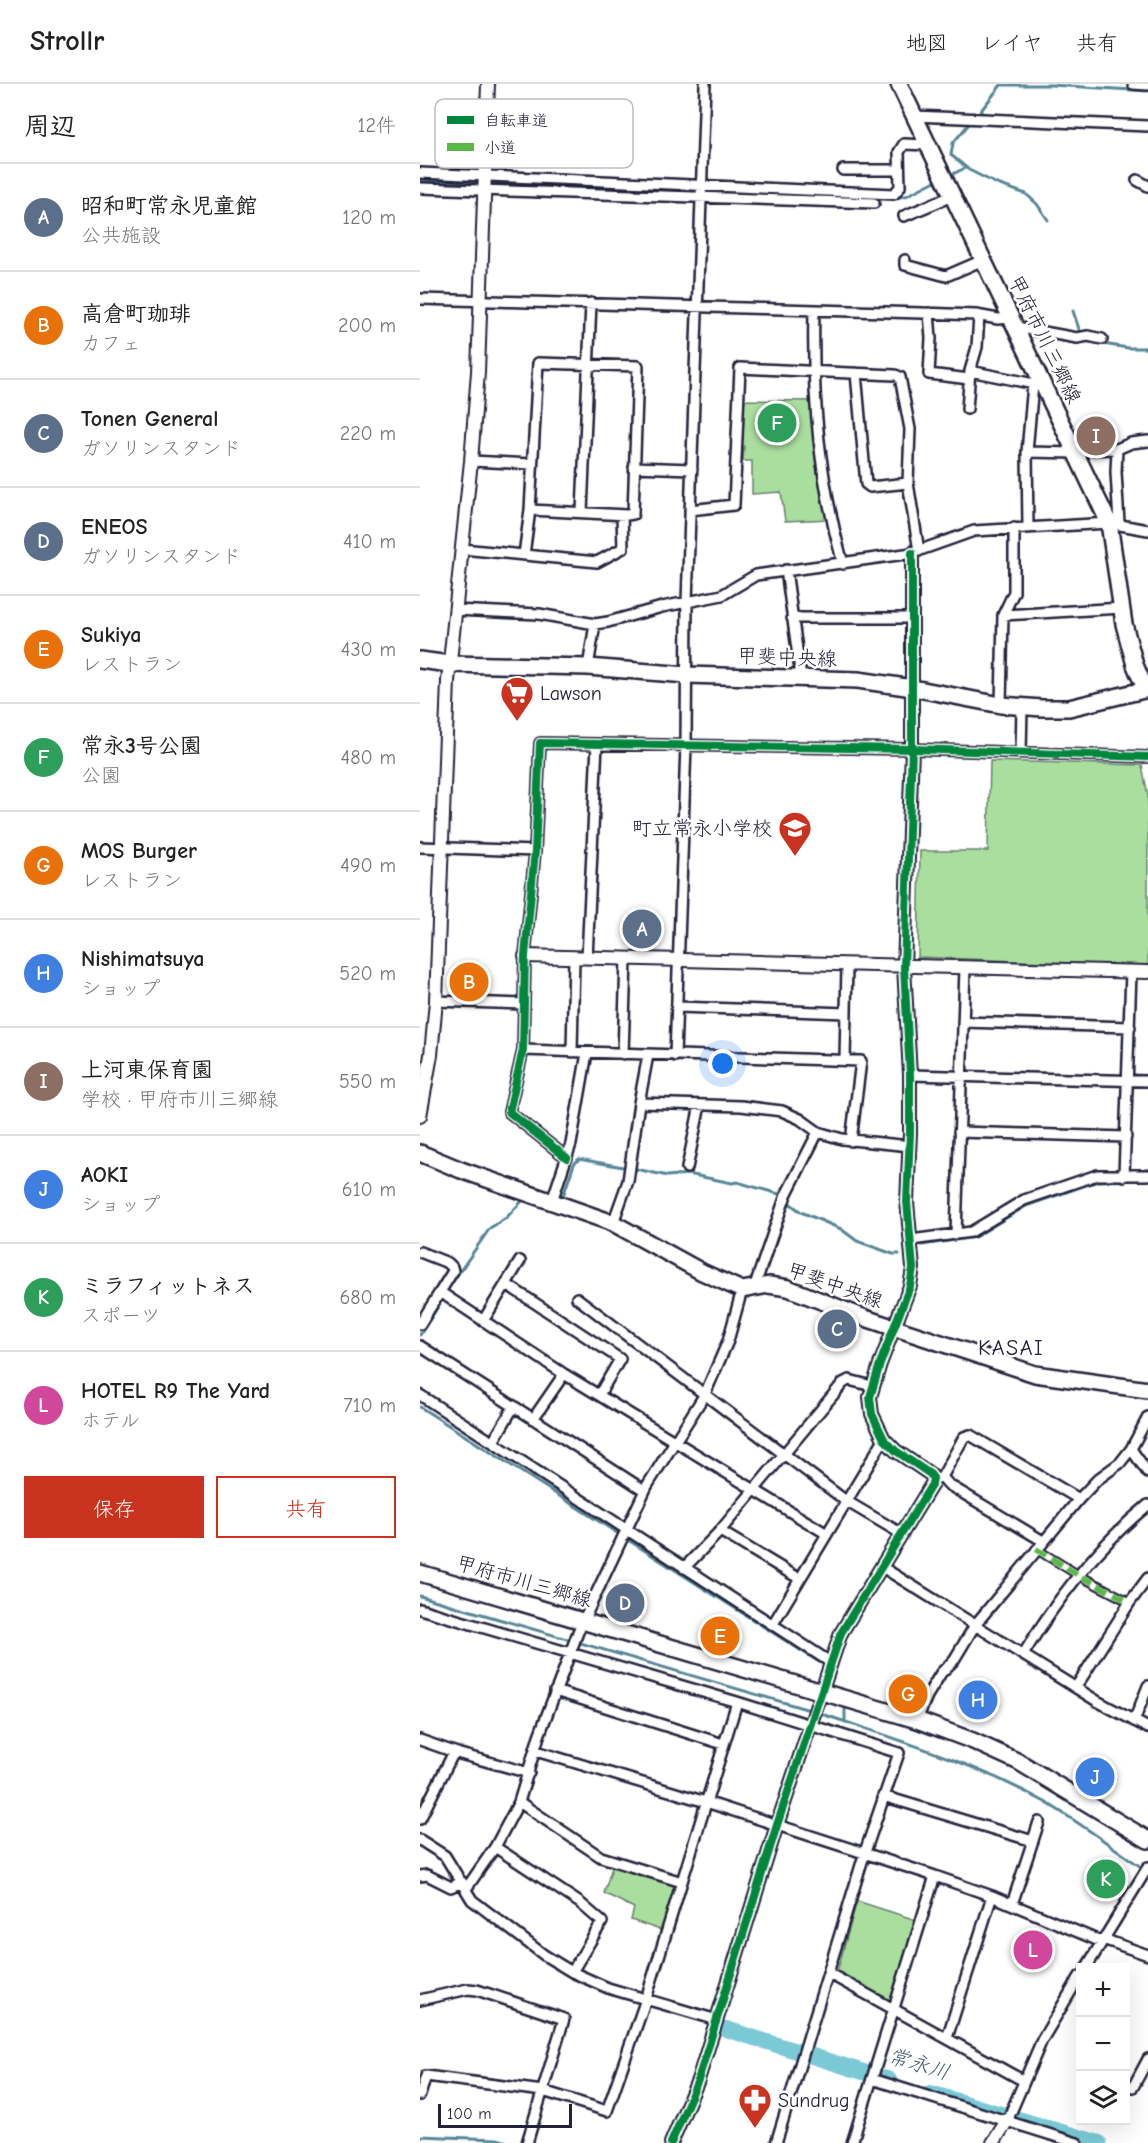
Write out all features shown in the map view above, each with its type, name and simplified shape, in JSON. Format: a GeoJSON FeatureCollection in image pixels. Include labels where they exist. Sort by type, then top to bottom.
{"type":"FeatureCollection","features":[{"type":"Feature","properties":{"kind":"main road","name":"甲府市川三郷線"},"geometry":{"type":"LineString","coordinates":[[899,84],[1014,323],[1039,385],[1114,523],[1122,609],[1140,664],[1141,679],[1148,689]]}},
{"type":"Feature","properties":{"kind":"main road","name":"甲斐中央線"},"geometry":{"type":"LineString","coordinates":[[420,660],[449,664],[588,667],[687,675],[858,680],[1022,707],[1069,708],[1148,689]]}},
{"type":"Feature","properties":{"kind":"main road","name":"甲斐中央線"},"geometry":{"type":"LineString","coordinates":[[420,1153],[461,1170],[613,1223],[702,1272],[748,1289],[769,1285],[788,1288],[894,1328],[1035,1374],[1148,1390]]}},
{"type":"Feature","properties":{"kind":"main road","name":"甲府市川三郷線"},"geometry":{"type":"LineString","coordinates":[[420,1573],[581,1627],[820,1696],[917,1720],[973,1741],[1019,1762],[1148,1840]]}},
{"type":"Feature","properties":{"kind":"street"},"geometry":{"type":"LineString","coordinates":[[488,84],[488,99]]}},
{"type":"Feature","properties":{"kind":"street"},"geometry":{"type":"LineString","coordinates":[[675,1056],[680,960],[687,602],[705,84]]}},
{"type":"Feature","properties":{"kind":"street"},"geometry":{"type":"LineString","coordinates":[[1135,84],[1148,85]]}},
{"type":"Feature","properties":{"kind":"street"},"geometry":{"type":"LineString","coordinates":[[914,116],[1148,126]]}},
{"type":"Feature","properties":{"kind":"street"},"geometry":{"type":"LineString","coordinates":[[420,173],[894,194],[900,187],[899,152],[904,144],[927,145]]}},
{"type":"Feature","properties":{"kind":"street"},"geometry":{"type":"LineString","coordinates":[[420,1116],[425,1064],[436,1001],[449,664],[471,461],[478,372],[485,168]]}},
{"type":"Feature","properties":{"kind":"street"},"geometry":{"type":"LineString","coordinates":[[843,170],[899,170]]}},
{"type":"Feature","properties":{"kind":"street"},"geometry":{"type":"LineString","coordinates":[[1137,180],[1148,186]]}},
{"type":"Feature","properties":{"kind":"street"},"geometry":{"type":"LineString","coordinates":[[420,188],[874,203]]}},
{"type":"Feature","properties":{"kind":"street"},"geometry":{"type":"LineString","coordinates":[[904,216],[952,196]]}},
{"type":"Feature","properties":{"kind":"street"},"geometry":{"type":"LineString","coordinates":[[905,260],[905,265],[946,276],[983,260]]}},
{"type":"Feature","properties":{"kind":"street"},"geometry":{"type":"LineString","coordinates":[[420,299],[929,313],[979,316],[1102,339]]}},
{"type":"Feature","properties":{"kind":"street"},"geometry":{"type":"LineString","coordinates":[[582,512],[591,303]]}},
{"type":"Feature","properties":{"kind":"street"},"geometry":{"type":"LineString","coordinates":[[814,310],[812,371],[824,482],[843,564]]}},
{"type":"Feature","properties":{"kind":"street"},"geometry":{"type":"LineString","coordinates":[[929,313],[931,338],[929,374],[970,375],[1039,385],[1027,452],[1028,527]]}},
{"type":"Feature","properties":{"kind":"street"},"geometry":{"type":"LineString","coordinates":[[967,409],[970,375],[977,347],[979,316]]}},
{"type":"Feature","properties":{"kind":"street"},"geometry":{"type":"LineString","coordinates":[[524,555],[530,510],[538,363],[638,366],[633,514],[530,510]]}},
{"type":"Feature","properties":{"kind":"street"},"geometry":{"type":"LineString","coordinates":[[690,510],[734,505],[740,368],[900,377],[910,429],[908,483],[915,552],[912,618],[912,748],[904,967],[910,1075],[910,1146],[906,1202],[911,1240],[912,1276],[872,1386],[870,1398],[872,1414],[884,1439],[896,1451],[930,1474],[1043,1541]]}},
{"type":"Feature","properties":{"kind":"street"},"geometry":{"type":"LineString","coordinates":[[856,373],[866,484],[870,487],[908,483]]}},
{"type":"Feature","properties":{"kind":"street"},"geometry":{"type":"LineString","coordinates":[[1027,452],[1117,449],[1131,443],[1148,441]]}},
{"type":"Feature","properties":{"kind":"street"},"geometry":{"type":"LineString","coordinates":[[1114,523],[1117,449]]}},
{"type":"Feature","properties":{"kind":"street"},"geometry":{"type":"LineString","coordinates":[[471,461],[532,464]]}},
{"type":"Feature","properties":{"kind":"street"},"geometry":{"type":"LineString","coordinates":[[634,467],[692,469]]}},
{"type":"Feature","properties":{"kind":"street"},"geometry":{"type":"LineString","coordinates":[[462,549],[597,562],[623,548],[622,515]]}},
{"type":"Feature","properties":{"kind":"street"},"geometry":{"type":"LineString","coordinates":[[455,610],[539,614],[596,624],[662,606],[722,595],[756,575],[915,552],[974,531],[1114,523],[1148,530]]}},
{"type":"Feature","properties":{"kind":"street"},"geometry":{"type":"LineString","coordinates":[[1001,705],[1003,615],[1014,592],[1014,528]]}},
{"type":"Feature","properties":{"kind":"street"},"geometry":{"type":"LineString","coordinates":[[786,570],[801,678]]}},
{"type":"Feature","properties":{"kind":"street"},"geometry":{"type":"LineString","coordinates":[[1003,615],[1122,609]]}},
{"type":"Feature","properties":{"kind":"street"},"geometry":{"type":"LineString","coordinates":[[792,618],[912,618]]}},
{"type":"Feature","properties":{"kind":"street"},"geometry":{"type":"LineString","coordinates":[[588,667],[596,624]]}},
{"type":"Feature","properties":{"kind":"street"},"geometry":{"type":"LineString","coordinates":[[1021,753],[1022,707]]}},
{"type":"Feature","properties":{"kind":"street"},"geometry":{"type":"LineString","coordinates":[[567,1158],[509,1113],[523,1050],[525,956],[535,851],[540,743],[912,748],[1148,757]]}},
{"type":"Feature","properties":{"kind":"street"},"geometry":{"type":"LineString","coordinates":[[572,1052],[597,744]]}},
{"type":"Feature","properties":{"kind":"street"},"geometry":{"type":"LineString","coordinates":[[420,848],[535,851]]}},
{"type":"Feature","properties":{"kind":"street"},"geometry":{"type":"LineString","coordinates":[[525,956],[1148,972]]}},
{"type":"Feature","properties":{"kind":"street"},"geometry":{"type":"LineString","coordinates":[[623,1054],[626,959]]}},
{"type":"Feature","properties":{"kind":"street"},"geometry":{"type":"LineString","coordinates":[[845,1060],[847,965]]}},
{"type":"Feature","properties":{"kind":"street"},"geometry":{"type":"LineString","coordinates":[[956,1234],[965,969]]}},
{"type":"Feature","properties":{"kind":"street"},"geometry":{"type":"LineString","coordinates":[[1124,1176],[1131,972]]}},
{"type":"Feature","properties":{"kind":"street"},"geometry":{"type":"LineString","coordinates":[[436,1001],[524,1004]]}},
{"type":"Feature","properties":{"kind":"street"},"geometry":{"type":"LineString","coordinates":[[678,1007],[846,1013]]}},
{"type":"Feature","properties":{"kind":"street"},"geometry":{"type":"LineString","coordinates":[[963,1022],[1130,1027]]}},
{"type":"Feature","properties":{"kind":"street"},"geometry":{"type":"LineString","coordinates":[[523,1050],[861,1061],[851,1141]]}},
{"type":"Feature","properties":{"kind":"street"},"geometry":{"type":"LineString","coordinates":[[552,1201],[567,1158],[587,1053]]}},
{"type":"Feature","properties":{"kind":"street"},"geometry":{"type":"LineString","coordinates":[[613,1223],[628,1181],[648,1055]]}},
{"type":"Feature","properties":{"kind":"street"},"geometry":{"type":"LineString","coordinates":[[910,1075],[1148,1081]]}},
{"type":"Feature","properties":{"kind":"street"},"geometry":{"type":"LineString","coordinates":[[639,1103],[741,1106],[782,1112],[800,1119],[819,1132],[851,1141],[910,1146]]}},
{"type":"Feature","properties":{"kind":"street"},"geometry":{"type":"LineString","coordinates":[[687,1168],[699,1105]]}},
{"type":"Feature","properties":{"kind":"street"},"geometry":{"type":"LineString","coordinates":[[420,1876],[427,1875],[450,1887],[464,1886],[495,1847],[519,1802],[539,1736],[581,1627],[645,1490],[705,1394],[786,1195],[819,1132]]}},
{"type":"Feature","properties":{"kind":"street"},"geometry":{"type":"LineString","coordinates":[[959,1132],[1126,1137]]}},
{"type":"Feature","properties":{"kind":"street"},"geometry":{"type":"LineString","coordinates":[[911,1240],[971,1232],[1024,1200],[1096,1175],[1148,1175]]}},
{"type":"Feature","properties":{"kind":"street"},"geometry":{"type":"LineString","coordinates":[[420,1252],[452,1267],[453,1271],[420,1324]]}},
{"type":"Feature","properties":{"kind":"street"},"geometry":{"type":"LineString","coordinates":[[483,1321],[520,1261]]}},
{"type":"Feature","properties":{"kind":"street"},"geometry":{"type":"LineString","coordinates":[[506,1284],[620,1359],[599,1395]]}},
{"type":"Feature","properties":{"kind":"street"},"geometry":{"type":"LineString","coordinates":[[440,1292],[564,1374],[827,1534]]}},
{"type":"Feature","properties":{"kind":"street"},"geometry":{"type":"LineString","coordinates":[[577,1298],[846,1502],[902,1534]]}},
{"type":"Feature","properties":{"kind":"street"},"geometry":{"type":"LineString","coordinates":[[420,1346],[645,1490]]}},
{"type":"Feature","properties":{"kind":"street"},"geometry":{"type":"LineString","coordinates":[[533,1419],[564,1374]]}},
{"type":"Feature","properties":{"kind":"street"},"geometry":{"type":"LineString","coordinates":[[684,1568],[720,1531],[843,1383],[849,1380],[872,1386]]}},
{"type":"Feature","properties":{"kind":"street"},"geometry":{"type":"LineString","coordinates":[[420,1395],[493,1442],[624,1534],[684,1568],[831,1662]]}},
{"type":"Feature","properties":{"kind":"street"},"geometry":{"type":"LineString","coordinates":[[493,1442],[514,1406]]}},
{"type":"Feature","properties":{"kind":"street"},"geometry":{"type":"LineString","coordinates":[[917,1720],[940,1673],[954,1660],[975,1625],[1078,1499],[1098,1479],[1120,1463],[1131,1449],[1148,1417]]}},
{"type":"Feature","properties":{"kind":"street"},"geometry":{"type":"LineString","coordinates":[[671,2143],[698,2080],[777,1825],[841,1633],[932,1484],[964,1437],[970,1435],[1078,1499]]}},
{"type":"Feature","properties":{"kind":"street"},"geometry":{"type":"LineString","coordinates":[[772,1624],[884,1439]]}},
{"type":"Feature","properties":{"kind":"street"},"geometry":{"type":"LineString","coordinates":[[1131,1449],[1148,1473]]}},
{"type":"Feature","properties":{"kind":"street"},"geometry":{"type":"LineString","coordinates":[[1023,1655],[1042,1623],[1080,1576],[1121,1527],[1148,1505]]}},
{"type":"Feature","properties":{"kind":"street"},"geometry":{"type":"LineString","coordinates":[[720,1531],[800,1579]]}},
{"type":"Feature","properties":{"kind":"street"},"geometry":{"type":"LineString","coordinates":[[1036,1549],[1080,1576],[1130,1602]]}},
{"type":"Feature","properties":{"kind":"street"},"geometry":{"type":"LineString","coordinates":[[882,1567],[1096,1701],[1148,1728]]}},
{"type":"Feature","properties":{"kind":"street"},"geometry":{"type":"LineString","coordinates":[[1076,1687],[1148,1578]]}},
{"type":"Feature","properties":{"kind":"street"},"geometry":{"type":"LineString","coordinates":[[420,1610],[811,1724],[899,1753],[865,1852],[776,2143]]}},
{"type":"Feature","properties":{"kind":"street"},"geometry":{"type":"LineString","coordinates":[[1134,1721],[1148,1686]]}},
{"type":"Feature","properties":{"kind":"street"},"geometry":{"type":"LineString","coordinates":[[555,1691],[723,1744]]}},
{"type":"Feature","properties":{"kind":"street"},"geometry":{"type":"LineString","coordinates":[[420,2095],[423,2075],[543,2091],[607,2111],[646,1999],[737,1702]]}},
{"type":"Feature","properties":{"kind":"street"},"geometry":{"type":"LineString","coordinates":[[420,1740],[529,1773]]}},
{"type":"Feature","properties":{"kind":"street"},"geometry":{"type":"LineString","coordinates":[[536,1751],[865,1852],[992,1896],[1102,1940],[1148,1955]]}},
{"type":"Feature","properties":{"kind":"street"},"geometry":{"type":"LineString","coordinates":[[420,1819],[454,1752]]}},
{"type":"Feature","properties":{"kind":"street"},"geometry":{"type":"LineString","coordinates":[[884,1796],[1033,1841]]}},
{"type":"Feature","properties":{"kind":"street"},"geometry":{"type":"LineString","coordinates":[[519,1802],[602,1857],[682,1882]]}},
{"type":"Feature","properties":{"kind":"street"},"geometry":{"type":"LineString","coordinates":[[1012,1904],[1039,1822]]}},
{"type":"Feature","properties":{"kind":"street"},"geometry":{"type":"LineString","coordinates":[[420,1840],[445,1856],[472,1900],[544,1955],[572,1972],[608,1988],[717,2020]]}},
{"type":"Feature","properties":{"kind":"street"},"geometry":{"type":"LineString","coordinates":[[495,1847],[580,1903],[602,1922],[572,1972]]}},
{"type":"Feature","properties":{"kind":"street"},"geometry":{"type":"LineString","coordinates":[[1089,1963],[1148,1867]]}},
{"type":"Feature","properties":{"kind":"street"},"geometry":{"type":"LineString","coordinates":[[852,2143],[935,1876]]}},
{"type":"Feature","properties":{"kind":"street"},"geometry":{"type":"LineString","coordinates":[[947,2038],[992,1896]]}},
{"type":"Feature","properties":{"kind":"street"},"geometry":{"type":"LineString","coordinates":[[828,1973],[1024,2081]]}},
{"type":"Feature","properties":{"kind":"street"},"geometry":{"type":"LineString","coordinates":[[993,2143],[1009,2117],[1041,2040],[1076,1983]]}},
{"type":"Feature","properties":{"kind":"street"},"geometry":{"type":"LineString","coordinates":[[420,2000],[468,1989],[477,1990],[564,2019],[527,2143]]}},
{"type":"Feature","properties":{"kind":"street"},"geometry":{"type":"LineString","coordinates":[[1133,2087],[1148,2059]]}},
{"type":"Feature","properties":{"kind":"street"},"geometry":{"type":"LineString","coordinates":[[873,2075],[1009,2117],[1077,2143]]}},
{"type":"Feature","properties":{"kind":"green space"},"geometry":{"type":"Polygon","coordinates":[[[739,400],[815,401],[831,519],[785,521],[781,492],[752,494],[752,461],[743,461],[744,446],[737,445],[739,400]]]}},
{"type":"Feature","properties":{"kind":"green space"},"geometry":{"type":"Polygon","coordinates":[[[990,761],[1142,765],[1148,796],[1148,966],[918,957],[920,851],[988,851],[990,761]]]}},
{"type":"Feature","properties":{"kind":"green space"},"geometry":{"type":"Polygon","coordinates":[[[613,1864],[682,1882],[666,1932],[631,1920],[634,1908],[604,1893],[613,1864]]]}},
{"type":"Feature","properties":{"kind":"green space"},"geometry":{"type":"Polygon","coordinates":[[[857,1901],[916,1920],[891,2002],[837,1972],[857,1901]]]}},
{"type":"Feature","properties":{"kind":"waterway"},"geometry":{"type":"LineString","coordinates":[[979,113],[1001,85],[1051,85],[1148,91]]}},
{"type":"Feature","properties":{"kind":"waterway"},"geometry":{"type":"LineString","coordinates":[[968,125],[953,143],[951,155],[969,170],[997,184],[1026,194],[1037,204],[1048,220]]}},
{"type":"Feature","properties":{"kind":"waterway"},"geometry":{"type":"LineString","coordinates":[[951,175],[965,168]]}},
{"type":"Feature","properties":{"kind":"waterway"},"geometry":{"type":"LineString","coordinates":[[894,198],[906,196],[939,179]]}},
{"type":"Feature","properties":{"kind":"waterway"},"geometry":{"type":"LineString","coordinates":[[420,180],[477,183]]}},
{"type":"Feature","properties":{"kind":"waterway"},"geometry":{"type":"LineString","coordinates":[[493,183],[695,191]]}},
{"type":"Feature","properties":{"kind":"waterway"},"geometry":{"type":"LineString","coordinates":[[709,191],[813,195]]}},
{"type":"Feature","properties":{"kind":"waterway"},"geometry":{"type":"LineString","coordinates":[[1073,311],[1081,335]]}},
{"type":"Feature","properties":{"kind":"waterway"},"geometry":{"type":"LineString","coordinates":[[1084,341],[1128,348],[1148,348]]}},
{"type":"Feature","properties":{"kind":"waterway"},"geometry":{"type":"LineString","coordinates":[[562,1199],[574,1164],[579,1159],[623,1167]]}},
{"type":"Feature","properties":{"kind":"waterway"},"geometry":{"type":"LineString","coordinates":[[636,1169],[668,1176],[688,1174],[737,1182],[779,1194]]}},
{"type":"Feature","properties":{"kind":"waterway"},"geometry":{"type":"LineString","coordinates":[[922,1245],[975,1237],[1026,1206],[1098,1181],[1148,1180]]}},
{"type":"Feature","properties":{"kind":"waterway"},"geometry":{"type":"LineString","coordinates":[[447,1290],[490,1228],[506,1218],[524,1199]]}},
{"type":"Feature","properties":{"kind":"waterway"},"geometry":{"type":"LineString","coordinates":[[787,1201],[801,1212],[841,1229],[857,1241],[899,1254]]}},
{"type":"Feature","properties":{"kind":"waterway"},"geometry":{"type":"LineString","coordinates":[[420,1335],[442,1300]]}},
{"type":"Feature","properties":{"kind":"waterway"},"geometry":{"type":"LineString","coordinates":[[420,1407],[819,1662]]}},
{"type":"Feature","properties":{"kind":"waterway"},"geometry":{"type":"LineString","coordinates":[[420,1596],[813,1711]]}},
{"type":"Feature","properties":{"kind":"waterway"},"geometry":{"type":"LineString","coordinates":[[845,1706],[845,1722]]}},
{"type":"Feature","properties":{"kind":"waterway"},"geometry":{"type":"LineString","coordinates":[[819,1713],[991,1775],[1045,1802],[1144,1869]]}},
{"type":"Feature","properties":{"kind":"waterway","name":"常永川"},"geometry":{"type":"LineString","coordinates":[[726,2029],[889,2080]]}},
{"type":"Feature","properties":{"kind":"waterway","name":"常永川"},"geometry":{"type":"LineString","coordinates":[[930,2093],[1099,2143]]}},
{"type":"Feature","properties":{"kind":"waterway"},"geometry":{"type":"LineString","coordinates":[[420,2136],[497,2139],[511,2143]]}},
{"type":"Feature","properties":{"kind":"marked path"},"geometry":{"type":"LineString","coordinates":[[1036,1549],[1080,1576],[1130,1602]]}},
{"type":"Feature","properties":{"kind":"cycle path"},"geometry":{"type":"LineString","coordinates":[[671,2143],[698,2080],[777,1825],[841,1633],[932,1484],[933,1478],[896,1451],[884,1439],[872,1414],[870,1397],[910,1286],[913,1268],[907,1202],[910,1075],[904,967],[912,749],[912,553]]}},
{"type":"Feature","properties":{"kind":"cycle path"},"geometry":{"type":"LineString","coordinates":[[567,1158],[509,1112],[523,1050],[525,956],[535,851],[540,743],[912,749],[1148,757]]}},
{"type":"Feature","properties":{"kind":"place","name":"常永3号公園"},"geometry":{"type":"Point","coordinates":[777,423]}},
{"type":"Feature","properties":{"kind":"place","name":"上河東保育園"},"geometry":{"type":"Point","coordinates":[1096,436]}},
{"type":"Feature","properties":{"kind":"place","name":"Lawson"},"geometry":{"type":"Point","coordinates":[517,722]}},
{"type":"Feature","properties":{"kind":"place","name":"町立常永小学校"},"geometry":{"type":"Point","coordinates":[795,857]}},
{"type":"Feature","properties":{"kind":"place","name":"昭和町常永児童館"},"geometry":{"type":"Point","coordinates":[642,929]}},
{"type":"Feature","properties":{"kind":"place","name":"高倉町珈琲"},"geometry":{"type":"Point","coordinates":[469,982]}},
{"type":"Feature","properties":{"kind":"place","name":"Tonen General"},"geometry":{"type":"Point","coordinates":[837,1329]}},
{"type":"Feature","properties":{"kind":"place","name":"ENEOS"},"geometry":{"type":"Point","coordinates":[625,1603]}},
{"type":"Feature","properties":{"kind":"place","name":"Sukiya"},"geometry":{"type":"Point","coordinates":[720,1636]}},
{"type":"Feature","properties":{"kind":"place","name":"MOS Burger"},"geometry":{"type":"Point","coordinates":[908,1694]}},
{"type":"Feature","properties":{"kind":"place","name":"Nishimatsuya"},"geometry":{"type":"Point","coordinates":[978,1700]}},
{"type":"Feature","properties":{"kind":"place","name":"AOKI"},"geometry":{"type":"Point","coordinates":[1095,1777]}},
{"type":"Feature","properties":{"kind":"place","name":"ミラフィットネス"},"geometry":{"type":"Point","coordinates":[1106,1879]}},
{"type":"Feature","properties":{"kind":"place","name":"HOTEL R9 The Yard"},"geometry":{"type":"Point","coordinates":[1033,1950]}},
{"type":"Feature","properties":{"kind":"place","name":"Sundrug"},"geometry":{"type":"Point","coordinates":[755,2129]}},
{"type":"Feature","properties":{"kind":"district","name":"KASAI"},"geometry":{"type":"Point","coordinates":[1011,1347]}}]}
